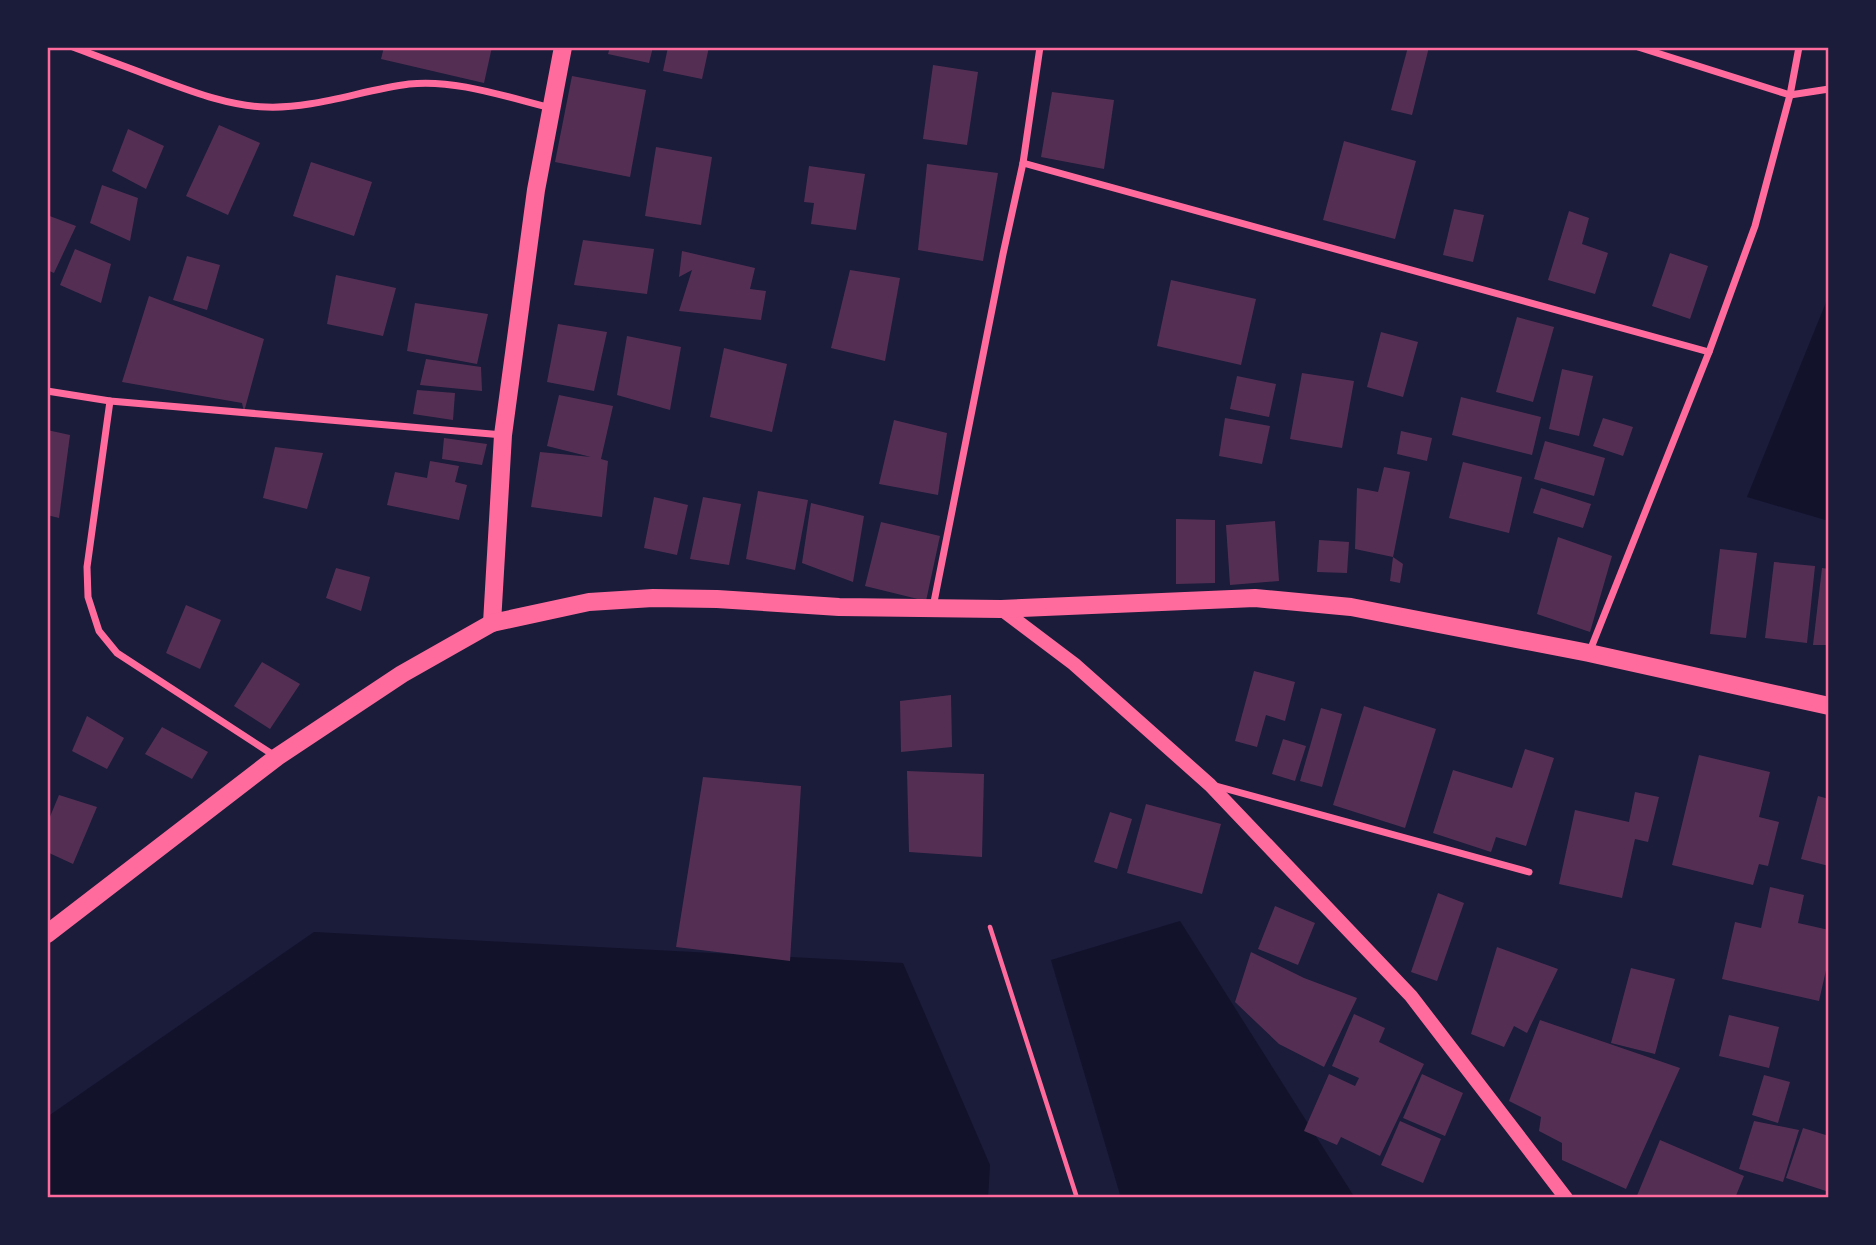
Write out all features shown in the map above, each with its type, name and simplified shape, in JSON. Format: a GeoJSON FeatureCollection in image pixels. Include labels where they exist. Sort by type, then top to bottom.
{"type":"FeatureCollection","features":[{"type":"Feature","properties":{"kind":"main road"},"geometry":{"type":"LineString","coordinates":[[492,623],[503,435],[534,203],[563,47]]}},
{"type":"Feature","properties":{"kind":"main road"},"geometry":{"type":"LineString","coordinates":[[47,934],[276,757],[402,674],[492,623],[589,602],[653,598],[717,599],[839,607],[1001,609],[1255,598],[1351,607],[1589,653],[1829,706]]}},
{"type":"Feature","properties":{"kind":"main road"},"geometry":{"type":"LineString","coordinates":[[1001,609],[1074,664],[1210,785],[1411,996],[1566,1198]]}},
{"type":"Feature","properties":{"kind":"street"},"geometry":{"type":"LineString","coordinates":[[73,47],[201,95],[235,104],[267,107],[306,104],[412,84],[447,85],[551,108]]}},
{"type":"Feature","properties":{"kind":"street"},"geometry":{"type":"LineString","coordinates":[[933,608],[1023,163],[1040,47]]}},
{"type":"Feature","properties":{"kind":"street"},"geometry":{"type":"LineString","coordinates":[[1638,47],[1790,95],[1829,89]]}},
{"type":"Feature","properties":{"kind":"street"},"geometry":{"type":"LineString","coordinates":[[1589,653],[1709,352],[1755,226],[1790,95],[1799,47]]}},
{"type":"Feature","properties":{"kind":"street"},"geometry":{"type":"LineString","coordinates":[[1023,163],[1709,352]]}},
{"type":"Feature","properties":{"kind":"street"},"geometry":{"type":"LineString","coordinates":[[47,391],[110,401],[503,435]]}},
{"type":"Feature","properties":{"kind":"street"},"geometry":{"type":"LineString","coordinates":[[110,401],[87,567],[88,597],[99,631],[117,653],[276,757]]}},
{"type":"Feature","properties":{"kind":"street"},"geometry":{"type":"LineString","coordinates":[[1210,785],[1529,872]]}},
{"type":"Feature","properties":{"kind":"path"},"geometry":{"type":"LineString","coordinates":[[990,927],[1077,1198]]}},
{"type":"Feature","properties":{"kind":"shaded area"},"geometry":{"type":"Polygon","coordinates":[[[1829,295],[1829,521],[1747,497],[1829,295]]]}},
{"type":"Feature","properties":{"kind":"shaded area"},"geometry":{"type":"Polygon","coordinates":[[[1180,921],[1355,1198],[1121,1198],[1051,960],[1180,921]]]}},
{"type":"Feature","properties":{"kind":"shaded area"},"geometry":{"type":"Polygon","coordinates":[[[314,932],[903,963],[990,1165],[988,1198],[47,1198],[47,1117],[314,932]]]}},
{"type":"Feature","properties":{"kind":"building"},"geometry":{"type":"Polygon","coordinates":[[[384,47],[492,47],[484,83],[381,59],[384,47]]]}},
{"type":"Feature","properties":{"kind":"building"},"geometry":{"type":"Polygon","coordinates":[[[610,47],[653,47],[649,63],[608,54],[610,47]]]}},
{"type":"Feature","properties":{"kind":"building"},"geometry":{"type":"Polygon","coordinates":[[[668,47],[709,47],[702,79],[663,71],[668,47]]]}},
{"type":"Feature","properties":{"kind":"building"},"geometry":{"type":"Polygon","coordinates":[[[1408,47],[1429,47],[1412,115],[1391,110],[1408,47]]]}},
{"type":"Feature","properties":{"kind":"building"},"geometry":{"type":"Polygon","coordinates":[[[933,65],[978,72],[967,145],[923,139],[933,65]]]}},
{"type":"Feature","properties":{"kind":"building"},"geometry":{"type":"Polygon","coordinates":[[[572,76],[646,90],[630,177],[555,162],[572,76]]]}},
{"type":"Feature","properties":{"kind":"building"},"geometry":{"type":"Polygon","coordinates":[[[1052,92],[1114,100],[1104,169],[1041,157],[1052,92]]]}},
{"type":"Feature","properties":{"kind":"building"},"geometry":{"type":"Polygon","coordinates":[[[219,125],[260,143],[228,215],[186,196],[219,125]]]}},
{"type":"Feature","properties":{"kind":"building"},"geometry":{"type":"Polygon","coordinates":[[[128,129],[164,146],[146,189],[112,171],[128,129]]]}},
{"type":"Feature","properties":{"kind":"building"},"geometry":{"type":"Polygon","coordinates":[[[1344,141],[1416,161],[1395,239],[1323,220],[1344,141]]]}},
{"type":"Feature","properties":{"kind":"building"},"geometry":{"type":"Polygon","coordinates":[[[656,147],[712,157],[701,225],[645,216],[656,147]]]}},
{"type":"Feature","properties":{"kind":"building"},"geometry":{"type":"Polygon","coordinates":[[[311,162],[372,182],[354,236],[293,216],[311,162]]]}},
{"type":"Feature","properties":{"kind":"building"},"geometry":{"type":"Polygon","coordinates":[[[927,164],[998,173],[983,261],[918,250],[927,164]]]}},
{"type":"Feature","properties":{"kind":"building"},"geometry":{"type":"Polygon","coordinates":[[[809,166],[865,174],[856,230],[811,224],[814,203],[804,202],[809,166]]]}},
{"type":"Feature","properties":{"kind":"building"},"geometry":{"type":"Polygon","coordinates":[[[102,185],[138,198],[130,241],[90,223],[102,185]]]}},
{"type":"Feature","properties":{"kind":"building"},"geometry":{"type":"Polygon","coordinates":[[[1454,209],[1484,215],[1473,262],[1443,255],[1454,209]]]}},
{"type":"Feature","properties":{"kind":"building"},"geometry":{"type":"Polygon","coordinates":[[[1569,211],[1589,218],[1582,244],[1608,253],[1595,294],[1548,280],[1569,211]]]}},
{"type":"Feature","properties":{"kind":"building"},"geometry":{"type":"Polygon","coordinates":[[[47,215],[76,226],[54,273],[47,270],[47,215]]]}},
{"type":"Feature","properties":{"kind":"building"},"geometry":{"type":"Polygon","coordinates":[[[583,240],[654,249],[647,294],[574,285],[583,240]]]}},
{"type":"Feature","properties":{"kind":"building"},"geometry":{"type":"Polygon","coordinates":[[[75,249],[111,264],[101,303],[60,285],[75,249]]]}},
{"type":"Feature","properties":{"kind":"building"},"geometry":{"type":"Polygon","coordinates":[[[682,251],[755,268],[750,289],[766,291],[761,320],[679,311],[692,270],[679,277],[682,251]]]}},
{"type":"Feature","properties":{"kind":"building"},"geometry":{"type":"Polygon","coordinates":[[[1670,253],[1708,266],[1690,319],[1652,306],[1670,253]]]}},
{"type":"Feature","properties":{"kind":"building"},"geometry":{"type":"Polygon","coordinates":[[[187,256],[220,265],[207,310],[173,300],[187,256]]]}},
{"type":"Feature","properties":{"kind":"building"},"geometry":{"type":"Polygon","coordinates":[[[850,270],[900,278],[885,361],[831,348],[850,270]]]}},
{"type":"Feature","properties":{"kind":"building"},"geometry":{"type":"Polygon","coordinates":[[[336,275],[396,288],[383,336],[327,324],[336,275]]]}},
{"type":"Feature","properties":{"kind":"building"},"geometry":{"type":"Polygon","coordinates":[[[1171,280],[1256,299],[1241,365],[1157,346],[1171,280]]]}},
{"type":"Feature","properties":{"kind":"building"},"geometry":{"type":"Polygon","coordinates":[[[149,296],[264,339],[244,412],[242,403],[122,382],[149,296]]]}},
{"type":"Feature","properties":{"kind":"building"},"geometry":{"type":"Polygon","coordinates":[[[415,303],[488,314],[477,364],[407,351],[415,303]]]}},
{"type":"Feature","properties":{"kind":"building"},"geometry":{"type":"Polygon","coordinates":[[[1517,317],[1554,327],[1533,402],[1496,392],[1517,317]]]}},
{"type":"Feature","properties":{"kind":"building"},"geometry":{"type":"Polygon","coordinates":[[[558,324],[607,332],[594,391],[547,382],[558,324]]]}},
{"type":"Feature","properties":{"kind":"building"},"geometry":{"type":"Polygon","coordinates":[[[1381,332],[1418,342],[1403,397],[1367,387],[1381,332]]]}},
{"type":"Feature","properties":{"kind":"building"},"geometry":{"type":"Polygon","coordinates":[[[627,336],[681,347],[670,410],[617,395],[627,336]]]}},
{"type":"Feature","properties":{"kind":"building"},"geometry":{"type":"Polygon","coordinates":[[[724,348],[787,364],[772,432],[710,417],[724,348]]]}},
{"type":"Feature","properties":{"kind":"building"},"geometry":{"type":"Polygon","coordinates":[[[426,359],[481,367],[482,391],[420,385],[426,359]]]}},
{"type":"Feature","properties":{"kind":"building"},"geometry":{"type":"Polygon","coordinates":[[[1562,369],[1593,376],[1579,436],[1549,429],[1562,369]]]}},
{"type":"Feature","properties":{"kind":"building"},"geometry":{"type":"Polygon","coordinates":[[[1302,373],[1354,381],[1342,448],[1290,439],[1302,373]]]}},
{"type":"Feature","properties":{"kind":"building"},"geometry":{"type":"Polygon","coordinates":[[[1237,376],[1276,384],[1269,417],[1230,409],[1237,376]]]}},
{"type":"Feature","properties":{"kind":"building"},"geometry":{"type":"Polygon","coordinates":[[[417,390],[455,393],[453,420],[413,414],[417,390]]]}},
{"type":"Feature","properties":{"kind":"building"},"geometry":{"type":"Polygon","coordinates":[[[559,395],[613,406],[601,459],[608,461],[602,517],[531,507],[540,452],[591,457],[547,446],[559,395]]]}},
{"type":"Feature","properties":{"kind":"building"},"geometry":{"type":"Polygon","coordinates":[[[1461,397],[1541,417],[1532,455],[1452,435],[1461,397]]]}},
{"type":"Feature","properties":{"kind":"building"},"geometry":{"type":"Polygon","coordinates":[[[1225,418],[1270,426],[1262,464],[1219,456],[1225,418]]]}},
{"type":"Feature","properties":{"kind":"building"},"geometry":{"type":"Polygon","coordinates":[[[1603,418],[1633,427],[1623,456],[1593,446],[1603,418]]]}},
{"type":"Feature","properties":{"kind":"building"},"geometry":{"type":"Polygon","coordinates":[[[894,420],[947,433],[938,495],[879,484],[894,420]]]}},
{"type":"Feature","properties":{"kind":"building"},"geometry":{"type":"Polygon","coordinates":[[[47,430],[70,435],[59,518],[47,515],[47,430]]]}},
{"type":"Feature","properties":{"kind":"building"},"geometry":{"type":"Polygon","coordinates":[[[1401,431],[1432,438],[1427,461],[1397,454],[1401,431]]]}},
{"type":"Feature","properties":{"kind":"building"},"geometry":{"type":"Polygon","coordinates":[[[444,438],[487,444],[482,465],[442,459],[444,438]]]}},
{"type":"Feature","properties":{"kind":"building"},"geometry":{"type":"Polygon","coordinates":[[[1545,441],[1605,458],[1594,496],[1534,479],[1545,441]]]}},
{"type":"Feature","properties":{"kind":"building"},"geometry":{"type":"Polygon","coordinates":[[[275,447],[323,453],[307,509],[263,498],[275,447]]]}},
{"type":"Feature","properties":{"kind":"building"},"geometry":{"type":"Polygon","coordinates":[[[430,461],[459,466],[455,482],[467,485],[459,520],[387,505],[395,472],[427,478],[430,461]]]}},
{"type":"Feature","properties":{"kind":"building"},"geometry":{"type":"Polygon","coordinates":[[[1463,462],[1522,477],[1509,533],[1449,518],[1463,462]]]}},
{"type":"Feature","properties":{"kind":"building"},"geometry":{"type":"Polygon","coordinates":[[[1384,467],[1410,472],[1393,557],[1355,549],[1357,488],[1378,492],[1384,467]]]}},
{"type":"Feature","properties":{"kind":"building"},"geometry":{"type":"Polygon","coordinates":[[[1541,488],[1591,504],[1583,528],[1533,513],[1541,488]]]}},
{"type":"Feature","properties":{"kind":"building"},"geometry":{"type":"Polygon","coordinates":[[[758,491],[808,500],[795,570],[746,559],[758,491]]]}},
{"type":"Feature","properties":{"kind":"building"},"geometry":{"type":"Polygon","coordinates":[[[654,497],[688,505],[677,555],[644,548],[654,497]]]}},
{"type":"Feature","properties":{"kind":"building"},"geometry":{"type":"Polygon","coordinates":[[[703,497],[741,504],[729,565],[690,559],[703,497]]]}},
{"type":"Feature","properties":{"kind":"building"},"geometry":{"type":"Polygon","coordinates":[[[811,503],[864,516],[853,582],[802,563],[811,503]]]}},
{"type":"Feature","properties":{"kind":"building"},"geometry":{"type":"Polygon","coordinates":[[[1176,519],[1215,520],[1215,583],[1176,584],[1176,519]]]}},
{"type":"Feature","properties":{"kind":"building"},"geometry":{"type":"Polygon","coordinates":[[[1275,521],[1279,581],[1230,585],[1226,525],[1275,521]]]}},
{"type":"Feature","properties":{"kind":"building"},"geometry":{"type":"Polygon","coordinates":[[[881,522],[940,536],[926,601],[865,586],[881,522]]]}},
{"type":"Feature","properties":{"kind":"building"},"geometry":{"type":"Polygon","coordinates":[[[1558,537],[1612,556],[1590,632],[1537,614],[1558,537]]]}},
{"type":"Feature","properties":{"kind":"building"},"geometry":{"type":"Polygon","coordinates":[[[1319,540],[1349,542],[1347,573],[1317,572],[1319,540]]]}},
{"type":"Feature","properties":{"kind":"building"},"geometry":{"type":"Polygon","coordinates":[[[1720,549],[1757,553],[1746,638],[1710,634],[1720,549]]]}},
{"type":"Feature","properties":{"kind":"building"},"geometry":{"type":"Polygon","coordinates":[[[1393,557],[1403,564],[1400,583],[1390,581],[1393,557]]]}},
{"type":"Feature","properties":{"kind":"building"},"geometry":{"type":"Polygon","coordinates":[[[1774,562],[1815,566],[1807,643],[1765,638],[1774,562]]]}},
{"type":"Feature","properties":{"kind":"building"},"geometry":{"type":"Polygon","coordinates":[[[336,568],[370,577],[361,611],[326,598],[336,568]]]}},
{"type":"Feature","properties":{"kind":"building"},"geometry":{"type":"Polygon","coordinates":[[[1822,568],[1829,569],[1829,645],[1813,645],[1822,568]]]}},
{"type":"Feature","properties":{"kind":"building"},"geometry":{"type":"Polygon","coordinates":[[[186,605],[221,620],[200,669],[166,653],[186,605]]]}},
{"type":"Feature","properties":{"kind":"building"},"geometry":{"type":"Polygon","coordinates":[[[262,662],[300,684],[270,729],[234,706],[262,662]]]}},
{"type":"Feature","properties":{"kind":"building"},"geometry":{"type":"Polygon","coordinates":[[[1254,671],[1295,682],[1285,721],[1266,715],[1257,747],[1235,741],[1254,671]]]}},
{"type":"Feature","properties":{"kind":"building"},"geometry":{"type":"Polygon","coordinates":[[[951,695],[952,747],[901,752],[900,701],[951,695]]]}},
{"type":"Feature","properties":{"kind":"building"},"geometry":{"type":"Polygon","coordinates":[[[1364,706],[1436,729],[1405,828],[1333,805],[1364,706]]]}},
{"type":"Feature","properties":{"kind":"building"},"geometry":{"type":"Polygon","coordinates":[[[1321,708],[1342,714],[1322,787],[1300,781],[1321,708]]]}},
{"type":"Feature","properties":{"kind":"building"},"geometry":{"type":"Polygon","coordinates":[[[87,716],[124,738],[107,769],[72,751],[87,716]]]}},
{"type":"Feature","properties":{"kind":"building"},"geometry":{"type":"Polygon","coordinates":[[[162,727],[208,752],[192,779],[145,754],[162,727]]]}},
{"type":"Feature","properties":{"kind":"building"},"geometry":{"type":"Polygon","coordinates":[[[1283,739],[1306,746],[1295,781],[1272,774],[1283,739]]]}},
{"type":"Feature","properties":{"kind":"building"},"geometry":{"type":"Polygon","coordinates":[[[1525,749],[1554,758],[1526,846],[1496,837],[1491,852],[1433,833],[1453,770],[1512,788],[1525,749]]]}},
{"type":"Feature","properties":{"kind":"building"},"geometry":{"type":"Polygon","coordinates":[[[1699,755],[1770,772],[1759,817],[1779,822],[1768,866],[1759,864],[1753,885],[1672,865],[1699,755]]]}},
{"type":"Feature","properties":{"kind":"building"},"geometry":{"type":"Polygon","coordinates":[[[907,771],[984,774],[982,857],[909,852],[907,771]]]}},
{"type":"Feature","properties":{"kind":"building"},"geometry":{"type":"Polygon","coordinates":[[[703,777],[801,786],[790,961],[676,947],[703,777]]]}},
{"type":"Feature","properties":{"kind":"building"},"geometry":{"type":"Polygon","coordinates":[[[1635,792],[1659,797],[1648,842],[1635,839],[1622,898],[1559,884],[1575,810],[1629,822],[1635,792]]]}},
{"type":"Feature","properties":{"kind":"building"},"geometry":{"type":"Polygon","coordinates":[[[59,795],[97,807],[73,864],[47,852],[47,824],[59,795]]]}},
{"type":"Feature","properties":{"kind":"building"},"geometry":{"type":"Polygon","coordinates":[[[1818,796],[1829,799],[1829,866],[1801,859],[1818,796]]]}},
{"type":"Feature","properties":{"kind":"building"},"geometry":{"type":"Polygon","coordinates":[[[1146,804],[1221,824],[1202,894],[1127,873],[1146,804]]]}},
{"type":"Feature","properties":{"kind":"building"},"geometry":{"type":"Polygon","coordinates":[[[1110,812],[1132,819],[1117,869],[1094,862],[1110,812]]]}},
{"type":"Feature","properties":{"kind":"building"},"geometry":{"type":"Polygon","coordinates":[[[1770,887],[1804,895],[1798,923],[1829,930],[1829,957],[1819,1001],[1722,979],[1735,922],[1761,928],[1770,887]]]}},
{"type":"Feature","properties":{"kind":"building"},"geometry":{"type":"Polygon","coordinates":[[[1438,893],[1464,903],[1437,981],[1411,972],[1438,893]]]}},
{"type":"Feature","properties":{"kind":"building"},"geometry":{"type":"Polygon","coordinates":[[[1275,906],[1315,923],[1298,965],[1258,949],[1275,906]]]}},
{"type":"Feature","properties":{"kind":"building"},"geometry":{"type":"Polygon","coordinates":[[[1497,947],[1558,969],[1527,1033],[1514,1026],[1504,1047],[1471,1034],[1497,947]]]}},
{"type":"Feature","properties":{"kind":"building"},"geometry":{"type":"Polygon","coordinates":[[[1251,952],[1304,978],[1357,998],[1324,1067],[1279,1044],[1235,1002],[1251,952]]]}},
{"type":"Feature","properties":{"kind":"building"},"geometry":{"type":"Polygon","coordinates":[[[1631,968],[1675,979],[1655,1054],[1611,1043],[1631,968]]]}},
{"type":"Feature","properties":{"kind":"building"},"geometry":{"type":"Polygon","coordinates":[[[1354,1014],[1385,1028],[1379,1042],[1424,1064],[1380,1156],[1341,1137],[1337,1145],[1304,1131],[1329,1074],[1355,1086],[1359,1078],[1332,1066],[1354,1014]]]}},
{"type":"Feature","properties":{"kind":"building"},"geometry":{"type":"Polygon","coordinates":[[[1729,1015],[1779,1027],[1769,1068],[1719,1056],[1729,1015]]]}},
{"type":"Feature","properties":{"kind":"building"},"geometry":{"type":"Polygon","coordinates":[[[1540,1020],[1680,1068],[1626,1189],[1562,1160],[1562,1143],[1539,1131],[1541,1117],[1509,1101],[1540,1020]]]}},
{"type":"Feature","properties":{"kind":"building"},"geometry":{"type":"Polygon","coordinates":[[[1422,1074],[1463,1093],[1445,1136],[1403,1118],[1422,1074]]]}},
{"type":"Feature","properties":{"kind":"building"},"geometry":{"type":"Polygon","coordinates":[[[1764,1075],[1790,1082],[1778,1123],[1752,1115],[1764,1075]]]}},
{"type":"Feature","properties":{"kind":"building"},"geometry":{"type":"Polygon","coordinates":[[[1400,1121],[1441,1139],[1423,1183],[1381,1165],[1400,1121]]]}},
{"type":"Feature","properties":{"kind":"building"},"geometry":{"type":"Polygon","coordinates":[[[1754,1121],[1799,1130],[1783,1182],[1739,1169],[1754,1121]]]}},
{"type":"Feature","properties":{"kind":"building"},"geometry":{"type":"Polygon","coordinates":[[[1803,1128],[1829,1136],[1829,1192],[1786,1178],[1803,1128]]]}},
{"type":"Feature","properties":{"kind":"building"},"geometry":{"type":"Polygon","coordinates":[[[1660,1140],[1744,1176],[1735,1198],[1636,1198],[1660,1140]]]}}]}
